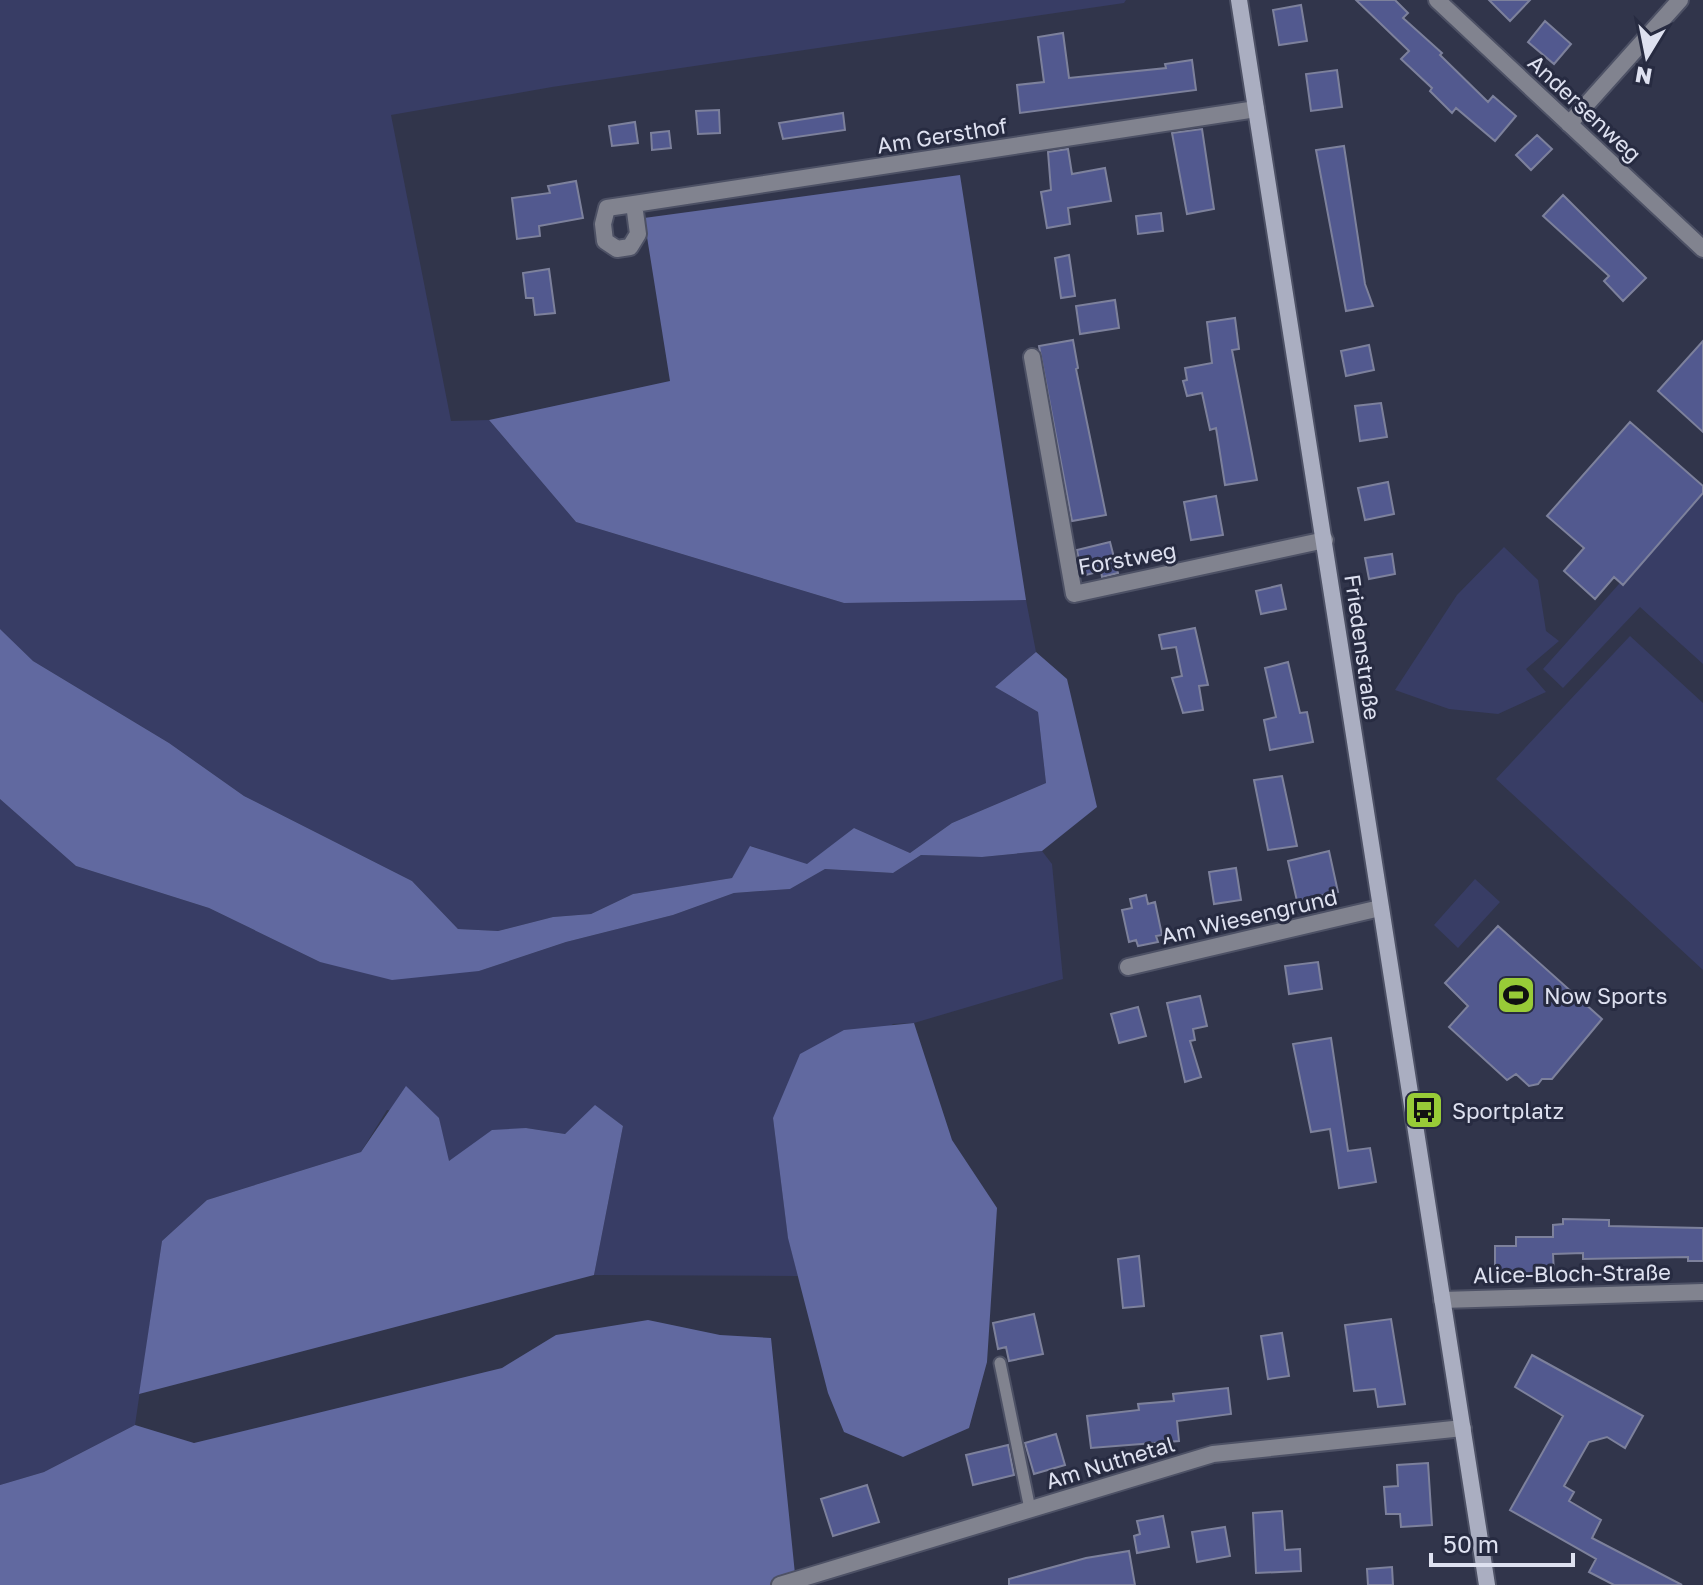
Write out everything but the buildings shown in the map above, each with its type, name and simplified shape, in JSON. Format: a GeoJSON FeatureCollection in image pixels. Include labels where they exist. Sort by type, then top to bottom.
{"type":"FeatureCollection","features":[{"type":"Feature","properties":{"kind":"main road","name":"Friedenstraße"},"geometry":{"type":"LineString","coordinates":[[1239,0],[1487,1585]]}},
{"type":"Feature","properties":{"kind":"street","name":"Andersenweg"},"geometry":{"type":"LineString","coordinates":[[1437,0],[1703,249]]}},
{"type":"Feature","properties":{"kind":"street"},"geometry":{"type":"LineString","coordinates":[[1569,124],[1680,0]]}},
{"type":"Feature","properties":{"kind":"street","name":"Am Gersthof"},"geometry":{"type":"LineString","coordinates":[[634,204],[1256,109]]}},
{"type":"Feature","properties":{"kind":"street","name":"Forstweg"},"geometry":{"type":"LineString","coordinates":[[1032,357],[1074,594],[1325,540]]}},
{"type":"Feature","properties":{"kind":"street","name":"Am Wiesengrund"},"geometry":{"type":"LineString","coordinates":[[1128,967],[1380,908]]}},
{"type":"Feature","properties":{"kind":"street","name":"Alice-Bloch-Straße"},"geometry":{"type":"LineString","coordinates":[[1442,1300],[1703,1292]]}},
{"type":"Feature","properties":{"kind":"street","name":"Am Nuthetal"},"geometry":{"type":"LineString","coordinates":[[780,1585],[1213,1454],[1463,1428]]}},
{"type":"Feature","properties":{"kind":"lane"},"geometry":{"type":"LineString","coordinates":[[1000,1363],[1030,1509]]}},
{"type":"Feature","properties":{"kind":"shaded area"},"geometry":{"type":"Polygon","coordinates":[[[0,0],[1126,0],[1124,3],[552,87],[391,115],[451,421],[489,420],[576,522],[844,603],[1026,600],[1036,652],[995,687],[1038,712],[1046,783],[952,823],[910,853],[854,828],[807,865],[751,846],[732,878],[633,894],[591,914],[553,917],[498,931],[458,929],[412,881],[244,796],[169,743],[33,661],[0,629],[0,0]]]}},
{"type":"Feature","properties":{"kind":"shaded area"},"geometry":{"type":"Polygon","coordinates":[[[960,175],[1026,600],[844,603],[576,522],[489,420],[670,381],[644,218],[960,175]]]}},
{"type":"Feature","properties":{"kind":"shaded area"},"geometry":{"type":"Polygon","coordinates":[[[1703,490],[1703,664],[1640,607],[1563,688],[1543,669],[1703,490]]]}},
{"type":"Feature","properties":{"kind":"shaded area"},"geometry":{"type":"Polygon","coordinates":[[[1504,547],[1538,580],[1546,631],[1559,641],[1526,669],[1546,692],[1498,714],[1449,709],[1395,690],[1457,595],[1504,547]]]}},
{"type":"Feature","properties":{"kind":"shaded area"},"geometry":{"type":"Polygon","coordinates":[[[0,629],[33,661],[169,743],[244,796],[412,881],[458,929],[498,931],[553,917],[591,914],[633,894],[732,878],[750,846],[807,864],[854,828],[910,853],[952,823],[1046,783],[1038,712],[995,687],[1036,652],[1067,679],[1097,807],[1042,851],[982,857],[921,855],[893,873],[825,869],[790,889],[734,893],[673,915],[566,942],[479,971],[392,980],[320,962],[209,908],[76,866],[0,799],[0,629]]]}},
{"type":"Feature","properties":{"kind":"shaded area"},"geometry":{"type":"Polygon","coordinates":[[[1630,636],[1703,703],[1703,970],[1496,779],[1630,636]]]}},
{"type":"Feature","properties":{"kind":"shaded area"},"geometry":{"type":"Polygon","coordinates":[[[0,799],[76,866],[209,908],[320,962],[479,971],[566,942],[673,915],[734,893],[790,889],[825,869],[893,873],[921,855],[982,857],[1042,851],[1052,864],[1063,979],[914,1023],[893,1024],[773,1118],[788,1237],[798,1276],[594,1275],[623,1126],[595,1106],[565,1134],[526,1128],[448,1162],[439,1118],[387,1110],[361,1152],[207,1200],[162,1241],[135,1425],[44,1472],[0,1485],[0,799]]]}},
{"type":"Feature","properties":{"kind":"shaded area"},"geometry":{"type":"Polygon","coordinates":[[[1475,879],[1500,902],[1458,948],[1434,925],[1475,879]]]}},
{"type":"Feature","properties":{"kind":"shaded area"},"geometry":{"type":"Polygon","coordinates":[[[914,1023],[952,1140],[997,1208],[987,1362],[969,1428],[903,1457],[844,1432],[828,1393],[788,1238],[773,1118],[800,1054],[844,1030],[914,1023]]]}},
{"type":"Feature","properties":{"kind":"shaded area"},"geometry":{"type":"Polygon","coordinates":[[[406,1086],[439,1118],[449,1161],[492,1130],[526,1128],[565,1134],[595,1105],[623,1126],[594,1275],[139,1394],[162,1241],[207,1200],[361,1152],[406,1086]]]}},
{"type":"Feature","properties":{"kind":"shaded area"},"geometry":{"type":"Polygon","coordinates":[[[648,1320],[720,1335],[771,1338],[795,1574],[778,1585],[0,1585],[0,1485],[44,1472],[135,1425],[194,1443],[502,1368],[556,1335],[648,1320]]]}},
{"type":"Feature","properties":{"kind":"place","name":"Now Sports"},"geometry":{"type":"Point","coordinates":[1516,995]}},
{"type":"Feature","properties":{"kind":"place","name":"Sportplatz"},"geometry":{"type":"Point","coordinates":[1424,1110]}}]}
